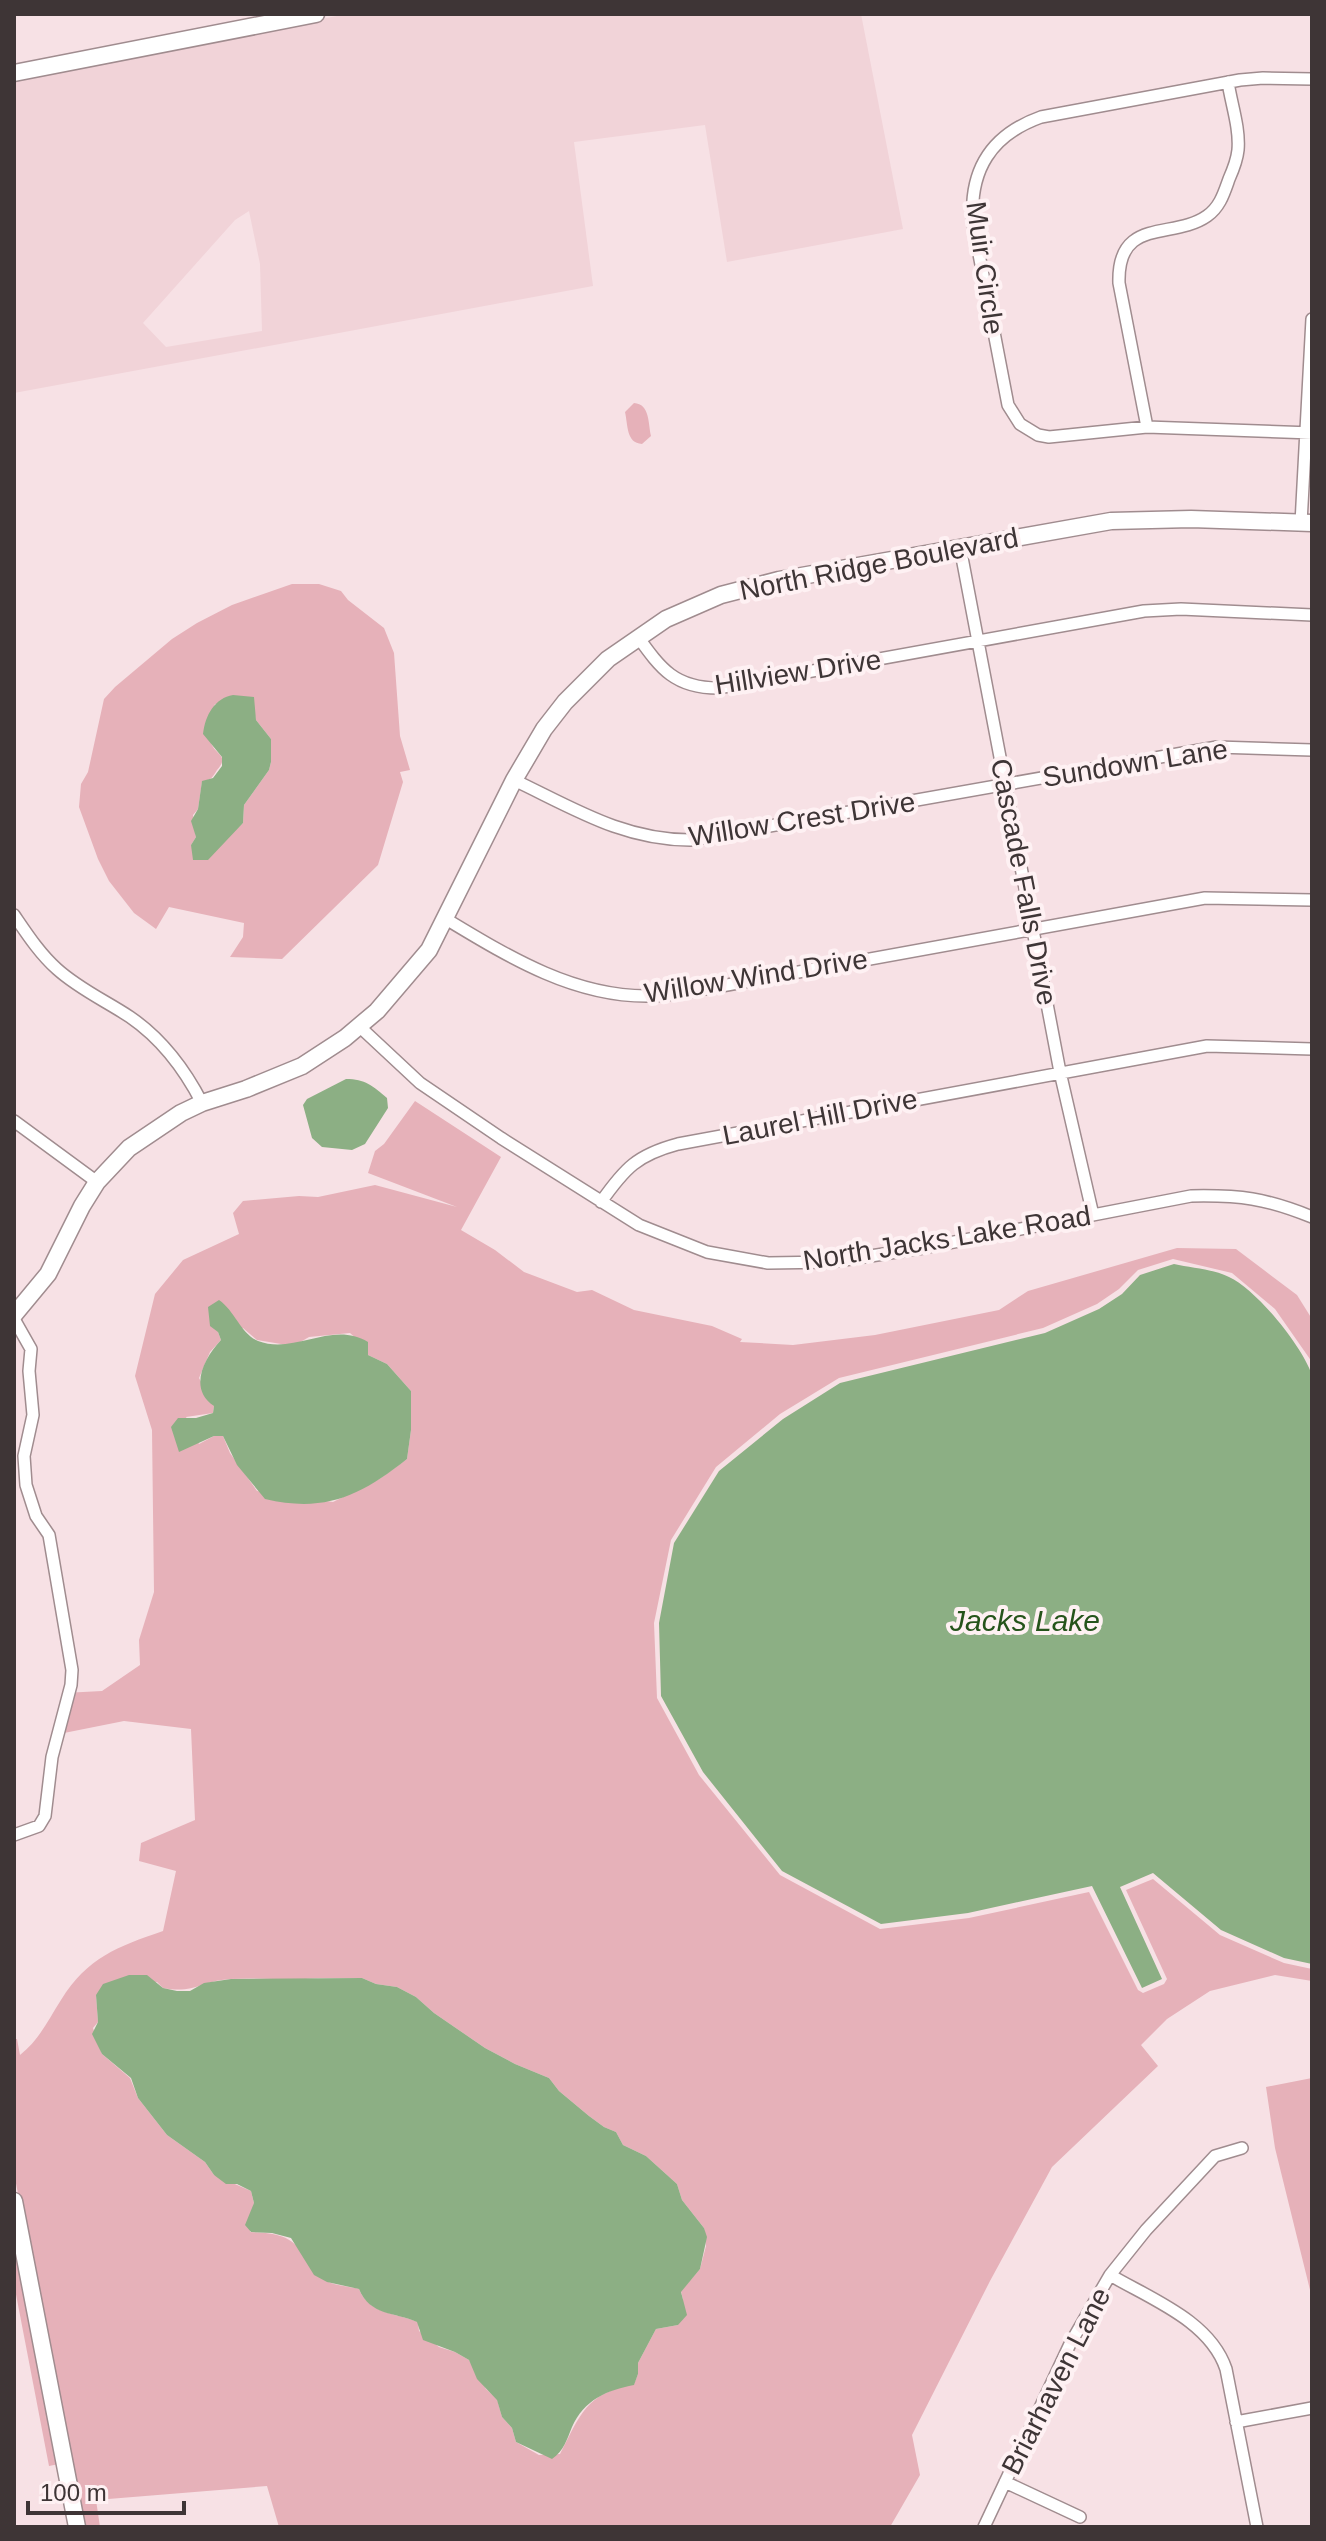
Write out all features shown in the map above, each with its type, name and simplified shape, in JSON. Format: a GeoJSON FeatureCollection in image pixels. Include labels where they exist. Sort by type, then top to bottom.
{"type":"FeatureCollection","features":[{"type":"Feature","properties":{"kind":"street"},"geometry":{"type":"LineString","coordinates":[[14,73],[316,14]]}},
{"type":"Feature","properties":{"kind":"street","name":"Muir Circle"},"geometry":{"type":"LineString","coordinates":[[1308,433],[1147,427],[1049,437],[1028,430],[1008,405],[973,223],[973,190],[982,164],[1000,140],[1026,122],[1041,117],[1228,82],[1263,78],[1312,79]]}},
{"type":"Feature","properties":{"kind":"street"},"geometry":{"type":"LineString","coordinates":[[1147,427],[1119,283],[1121,262],[1140,236],[1197,221],[1215,209],[1221,200],[1238,154],[1228,82]]}},
{"type":"Feature","properties":{"kind":"street"},"geometry":{"type":"LineString","coordinates":[[1306,523],[1312,319]]}},
{"type":"Feature","properties":{"kind":"street","name":"North Ridge Boulevard"},"geometry":{"type":"LineString","coordinates":[[202,1103],[302,1066],[360,1027],[416,969],[446,919],[514,780],[544,729],[565,702],[608,659],[638,637],[692,607],[748,587],[1042,531],[1125,520],[1306,523]]}},
{"type":"Feature","properties":{"kind":"street","name":"Cascade Falls Drive"},"geometry":{"type":"LineString","coordinates":[[960,547],[1060,1072],[1093,1215]]}},
{"type":"Feature","properties":{"kind":"street","name":"Hillview Drive"},"geometry":{"type":"LineString","coordinates":[[638,637],[668,674],[680,681],[718,688],[1162,609],[1312,615]]}},
{"type":"Feature","properties":{"kind":"street","name":"Sundown Lane"},"geometry":{"type":"LineString","coordinates":[[1005,785],[1217,747],[1312,750]]}},
{"type":"Feature","properties":{"kind":"street","name":"Willow Crest Drive"},"geometry":{"type":"LineString","coordinates":[[514,780],[619,829],[651,838],[680,840],[714,838],[1005,785]]}},
{"type":"Feature","properties":{"kind":"street","name":"Willow Wind Drive"},"geometry":{"type":"LineString","coordinates":[[446,919],[495,948],[568,982],[598,991],[648,996],[702,990],[1205,898],[1312,900]]}},
{"type":"Feature","properties":{"kind":"street"},"geometry":{"type":"LineString","coordinates":[[14,915],[57,969],[129,1016],[167,1049],[189,1077],[202,1103],[181,1113],[129,1148],[97,1182],[48,1274],[15,1313],[31,1349],[29,1371],[33,1415],[24,1456],[26,1485],[36,1516],[49,1535],[72,1670],[52,1757],[45,1816],[39,1826],[14,1835]]}},
{"type":"Feature","properties":{"kind":"street","name":"North Jacks Lake Road"},"geometry":{"type":"LineString","coordinates":[[360,1027],[420,1083],[601,1202],[664,1237],[707,1252],[768,1263],[860,1259],[1191,1196],[1235,1196],[1276,1202],[1312,1217]]}},
{"type":"Feature","properties":{"kind":"street","name":"Laurel Hill Drive"},"geometry":{"type":"LineString","coordinates":[[601,1202],[620,1174],[632,1163],[660,1149],[1207,1046],[1312,1049]]}},
{"type":"Feature","properties":{"kind":"street"},"geometry":{"type":"LineString","coordinates":[[14,1121],[97,1182]]}},
{"type":"Feature","properties":{"kind":"street","name":"Briarhaven Lane"},"geometry":{"type":"LineString","coordinates":[[984,2527],[1070,2344],[1110,2275],[1146,2230],[1215,2156],[1242,2148]]}},
{"type":"Feature","properties":{"kind":"street"},"geometry":{"type":"LineString","coordinates":[[14,2201],[77,2527]]}},
{"type":"Feature","properties":{"kind":"street"},"geometry":{"type":"LineString","coordinates":[[1110,2275],[1199,2328],[1222,2357],[1257,2527]]}},
{"type":"Feature","properties":{"kind":"street"},"geometry":{"type":"LineString","coordinates":[[1236,2422],[1312,2408]]}},
{"type":"Feature","properties":{"kind":"street"},"geometry":{"type":"LineString","coordinates":[[1005,2482],[1080,2517]]}},
{"type":"Feature","properties":{"kind":"shaded area"},"geometry":{"type":"Polygon","coordinates":[[[347,14],[861,14],[903,229],[727,262],[705,125],[574,142],[593,286],[14,393],[14,79],[347,14]],[[249,211],[235,220],[143,323],[166,347],[262,331],[260,264],[249,211]]]}},
{"type":"Feature","properties":{"kind":"shaded area"},"geometry":{"type":"Polygon","coordinates":[[[634,403],[646,410],[649,420],[651,436],[642,444],[630,437],[627,428],[625,412],[634,403]]]}},
{"type":"Feature","properties":{"kind":"shaded area"},"geometry":{"type":"Polygon","coordinates":[[[292,584],[319,584],[341,591],[384,628],[394,653],[400,736],[410,770],[400,772],[403,782],[378,865],[282,959],[230,957],[243,937],[244,923],[169,907],[156,929],[134,913],[109,881],[79,807],[81,784],[88,772],[104,699],[172,639],[232,605],[292,584]],[[215,704],[210,738],[222,761],[211,778],[202,782],[198,809],[193,815],[196,837],[191,845],[232,833],[243,823],[244,805],[269,770],[271,739],[256,720],[254,711],[215,704]]]}},
{"type":"Feature","properties":{"kind":"shaded area"},"geometry":{"type":"Polygon","coordinates":[[[415,1101],[501,1157],[461,1230],[524,1272],[577,1292],[592,1290],[634,1310],[712,1326],[742,1339],[740,1342],[793,1345],[875,1335],[999,1310],[1028,1291],[1177,1248],[1236,1249],[1297,1295],[1312,1319],[1312,1362],[1275,1309],[1232,1273],[1173,1259],[1138,1270],[1119,1289],[1097,1304],[1043,1328],[839,1378],[780,1414],[716,1467],[671,1540],[654,1623],[657,1698],[699,1775],[780,1875],[880,1929],[969,1918],[1089,1892],[1138,1990],[1143,1993],[1164,1984],[1167,1979],[1126,1890],[1153,1879],[1220,1935],[1284,1963],[1312,1969],[1312,1981],[1275,1975],[1210,1991],[1167,2019],[1141,2045],[1158,2066],[1052,2167],[990,2281],[912,2435],[920,2475],[890,2527],[279,2527],[267,2486],[96,2500],[100,2527],[82,2527],[14,2173],[14,2039],[17,2039],[20,2055],[38,2036],[71,1985],[93,1963],[131,1942],[163,1931],[176,1871],[139,1861],[141,1843],[195,1820],[191,1729],[124,1721],[64,1733],[64,1693],[102,1691],[140,1665],[139,1640],[154,1592],[152,1430],[135,1376],[155,1294],[183,1260],[239,1234],[233,1213],[243,1201],[318,1197],[375,1185],[457,1207],[368,1173],[375,1151],[384,1144],[415,1101]],[[243,1328],[218,1332],[221,1340],[210,1352],[199,1378],[214,1406],[213,1413],[186,1417],[199,1444],[214,1436],[223,1436],[230,1453],[257,1491],[333,1502],[381,1478],[407,1459],[411,1391],[387,1364],[368,1355],[367,1348],[350,1333],[309,1337],[297,1344],[287,1345],[257,1340],[243,1328]],[[362,1978],[230,1979],[182,1989],[163,1988],[157,1982],[96,1995],[98,2022],[93,2028],[102,2054],[130,2078],[138,2098],[167,2135],[205,2162],[214,2175],[251,2191],[254,2203],[250,2232],[288,2239],[323,2279],[359,2289],[376,2308],[418,2322],[419,2331],[439,2347],[469,2360],[486,2389],[497,2399],[502,2417],[512,2428],[516,2442],[539,2455],[560,2454],[586,2408],[605,2394],[634,2384],[638,2363],[656,2329],[678,2325],[683,2300],[681,2291],[700,2269],[706,2246],[704,2228],[682,2200],[677,2184],[646,2156],[623,2145],[616,2132],[589,2116],[559,2091],[549,2078],[485,2048],[416,1997],[397,1987],[362,1978]]]}},
{"type":"Feature","properties":{"kind":"shaded area"},"geometry":{"type":"Polygon","coordinates":[[[1312,2078],[1312,2298],[1275,2148],[1266,2087],[1312,2078]]]}},
{"type":"Feature","properties":{"kind":"shaded area"},"geometry":{"type":"Polygon","coordinates":[[[14,2230],[59,2464],[49,2466],[14,2284],[14,2230]]]}},
{"type":"Feature","properties":{"kind":"water"},"geometry":{"type":"Polygon","coordinates":[[[233,695],[254,697],[256,720],[271,739],[271,762],[269,770],[244,805],[243,823],[208,860],[193,860],[191,845],[196,837],[191,821],[198,809],[202,781],[213,778],[222,766],[222,757],[203,734],[204,727],[216,704],[233,695]]]}},
{"type":"Feature","properties":{"kind":"water"},"geometry":{"type":"Polygon","coordinates":[[[346,1079],[358,1080],[373,1087],[387,1098],[388,1108],[365,1144],[352,1150],[322,1147],[312,1138],[303,1105],[307,1099],[346,1079]]]}},
{"type":"Feature","properties":{"kind":"water","name":"Jacks Lake"},"geometry":{"type":"Polygon","coordinates":[[[1174,1264],[1216,1272],[1240,1284],[1277,1320],[1299,1349],[1312,1375],[1312,1964],[1284,1958],[1221,1930],[1153,1873],[1120,1887],[1162,1979],[1142,1988],[1092,1886],[968,1913],[881,1924],[782,1871],[703,1772],[661,1696],[659,1623],[674,1543],[719,1471],[783,1419],[840,1383],[1045,1333],[1099,1309],[1122,1294],[1140,1275],[1174,1264]]]}},
{"type":"Feature","properties":{"kind":"water"},"geometry":{"type":"Polygon","coordinates":[[[219,1300],[247,1333],[258,1341],[286,1344],[341,1335],[368,1342],[368,1355],[387,1364],[411,1391],[407,1459],[357,1492],[306,1504],[265,1499],[237,1465],[223,1436],[214,1436],[179,1452],[171,1427],[178,1418],[196,1418],[213,1413],[214,1406],[206,1399],[200,1382],[204,1364],[221,1340],[218,1332],[210,1326],[208,1307],[219,1300]]]}},
{"type":"Feature","properties":{"kind":"water"},"geometry":{"type":"Polygon","coordinates":[[[129,1975],[147,1975],[163,1988],[177,1991],[190,1991],[204,1983],[231,1979],[362,1978],[397,1987],[416,1997],[485,2048],[549,2078],[559,2091],[589,2116],[616,2132],[623,2145],[646,2156],[677,2184],[682,2200],[704,2228],[707,2237],[700,2269],[681,2292],[687,2315],[678,2325],[656,2329],[638,2363],[634,2385],[606,2393],[590,2403],[577,2418],[562,2449],[552,2459],[516,2442],[512,2428],[502,2417],[497,2400],[477,2379],[469,2360],[423,2340],[417,2322],[376,2309],[359,2289],[327,2282],[314,2275],[291,2238],[251,2232],[245,2225],[254,2203],[251,2191],[237,2184],[226,2184],[214,2175],[205,2162],[167,2135],[138,2098],[131,2078],[102,2054],[92,2034],[98,2022],[96,1995],[103,1984],[129,1975]]]}}]}
